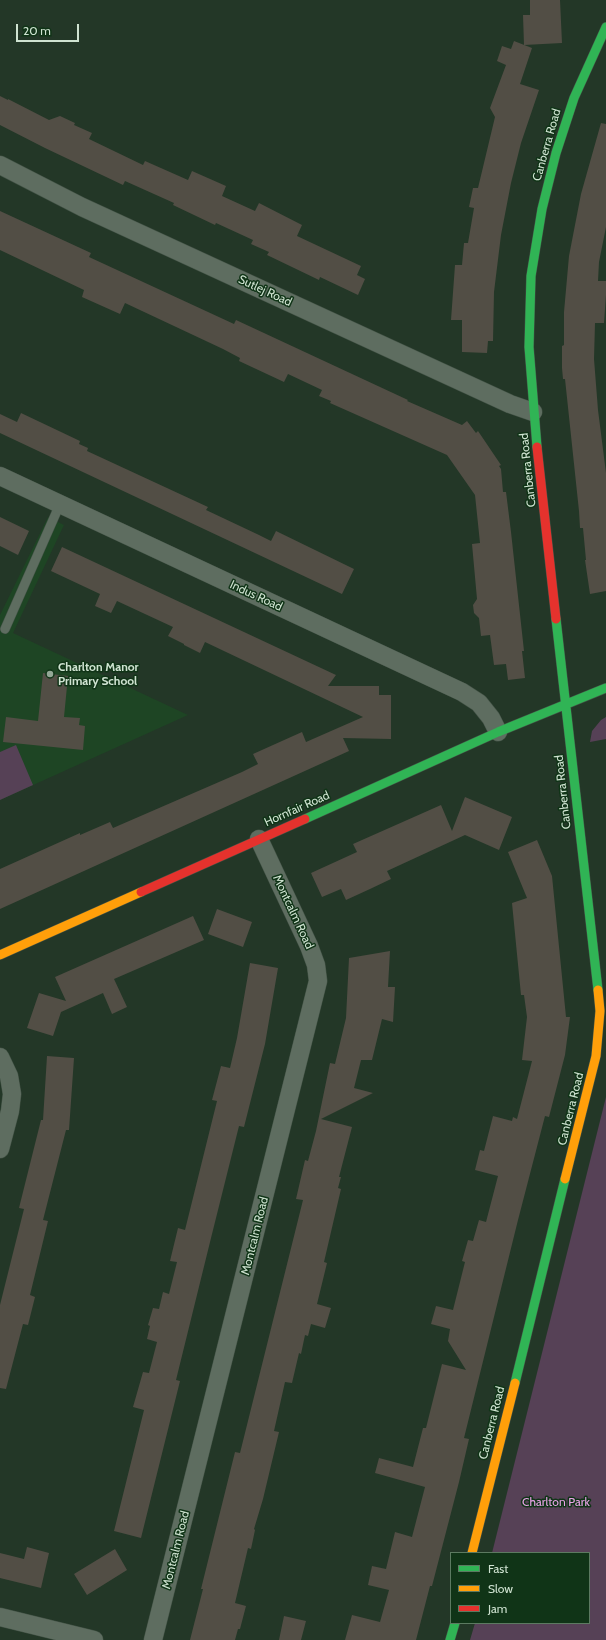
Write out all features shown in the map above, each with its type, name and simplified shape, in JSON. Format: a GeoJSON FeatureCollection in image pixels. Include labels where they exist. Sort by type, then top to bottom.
{"type":"FeatureCollection","features":[{"type":"Feature","properties":{"kind":"street","name":"Canberra Road"},"geometry":{"type":"LineString","coordinates":[[472,1552],[596,1056],[600,1011],[533,412],[529,347],[531,276],[542,209],[556,153],[574,98],[606,28]]}},
{"type":"Feature","properties":{"kind":"street","name":"Sutlej Road"},"geometry":{"type":"LineString","coordinates":[[0,165],[82,207],[510,404],[533,412]]}},
{"type":"Feature","properties":{"kind":"street","name":"Indus Road"},"geometry":{"type":"LineString","coordinates":[[0,476],[462,692],[479,704],[491,718],[498,732]]}},
{"type":"Feature","properties":{"kind":"street","name":"Hornfair Road"},"geometry":{"type":"LineString","coordinates":[[0,955],[498,732],[606,688]]}},
{"type":"Feature","properties":{"kind":"street","name":"Montcalm Road"},"geometry":{"type":"LineString","coordinates":[[153,1640],[318,981],[316,965],[309,946],[260,839]]}},
{"type":"Feature","properties":{"kind":"street"},"geometry":{"type":"LineString","coordinates":[[0,1057],[9,1076],[12,1094],[10,1111],[0,1150]]}},
{"type":"Feature","properties":{"kind":"street"},"geometry":{"type":"LineString","coordinates":[[0,1617],[94,1640]]}},
{"type":"Feature","properties":{"kind":"street"},"geometry":{"type":"LineString","coordinates":[[450,1640],[455,1624]]}},
{"type":"Feature","properties":{"kind":"lane"},"geometry":{"type":"LineString","coordinates":[[5,629],[60,504]]}},
{"type":"Feature","properties":{"kind":"shaded area","name":"Charlton Manor Primary School"},"geometry":{"type":"Polygon","coordinates":[[[48,517],[64,525],[13,633],[188,715],[0,800],[0,615],[48,517]]]}},
{"type":"Feature","properties":{"kind":"green space"},"geometry":{"type":"Polygon","coordinates":[[[606,717],[606,739],[590,742],[592,731],[601,720],[606,717]]]}},
{"type":"Feature","properties":{"kind":"green space"},"geometry":{"type":"Polygon","coordinates":[[[16,745],[33,785],[0,800],[0,752],[16,745]]]}},
{"type":"Feature","properties":{"kind":"green space","name":"Charlton Park"},"geometry":{"type":"Polygon","coordinates":[[[606,1097],[606,1640],[470,1640],[475,1624],[590,1624],[590,1552],[492,1552],[606,1097]]]}},
{"type":"Feature","properties":{"kind":"building"},"geometry":{"type":"Polygon","coordinates":[[[530,0],[560,0],[562,43],[524,45],[523,15],[530,15],[530,0]]]}},
{"type":"Feature","properties":{"kind":"building"},"geometry":{"type":"Polygon","coordinates":[[[514,41],[532,48],[520,84],[539,90],[521,143],[511,183],[501,235],[494,292],[493,341],[488,341],[487,353],[462,352],[462,320],[451,320],[455,265],[462,265],[464,243],[468,243],[474,208],[469,207],[473,188],[478,188],[495,117],[490,108],[506,65],[497,61],[502,46],[511,49],[514,41]]]}},
{"type":"Feature","properties":{"kind":"building"},"geometry":{"type":"Polygon","coordinates":[[[0,96],[49,120],[60,116],[75,123],[74,125],[92,133],[89,139],[143,165],[145,161],[188,180],[192,171],[226,186],[222,196],[255,211],[259,203],[302,225],[297,236],[361,266],[357,275],[365,279],[358,295],[320,277],[319,280],[267,255],[269,252],[251,244],[253,240],[216,223],[215,225],[173,205],[174,203],[125,181],[123,185],[0,125],[0,96]]]}},
{"type":"Feature","properties":{"kind":"building"},"geometry":{"type":"Polygon","coordinates":[[[601,123],[606,124],[606,227],[599,262],[598,281],[606,281],[606,295],[604,323],[595,323],[594,359],[598,410],[606,473],[606,591],[590,594],[585,560],[583,528],[580,528],[565,379],[563,379],[562,346],[564,345],[564,312],[569,256],[581,194],[601,123]]]}},
{"type":"Feature","properties":{"kind":"building"},"geometry":{"type":"Polygon","coordinates":[[[0,211],[91,253],[89,257],[234,324],[236,320],[408,400],[407,401],[462,425],[467,421],[476,433],[478,431],[501,465],[499,466],[501,469],[503,492],[506,492],[511,532],[524,651],[522,651],[525,678],[508,680],[506,664],[494,665],[490,635],[481,636],[479,618],[474,613],[473,605],[477,599],[472,544],[480,543],[475,495],[447,455],[330,403],[331,401],[319,396],[322,390],[288,374],[284,382],[239,361],[240,358],[223,349],[125,303],[120,314],[82,297],[84,290],[0,250],[0,211]]]}},
{"type":"Feature","properties":{"kind":"building"},"geometry":{"type":"Polygon","coordinates":[[[21,413],[80,441],[79,444],[88,448],[87,451],[208,507],[206,510],[271,541],[276,531],[354,569],[342,594],[0,433],[0,414],[17,422],[21,413]]]}},
{"type":"Feature","properties":{"kind":"building"},"geometry":{"type":"Polygon","coordinates":[[[0,517],[29,531],[18,555],[0,546],[0,517]]]}},
{"type":"Feature","properties":{"kind":"building"},"geometry":{"type":"Polygon","coordinates":[[[62,547],[336,675],[328,686],[379,686],[379,695],[391,695],[391,739],[343,738],[349,751],[0,909],[0,869],[80,833],[80,835],[110,822],[113,828],[242,772],[258,764],[253,754],[302,732],[306,742],[363,717],[205,642],[200,653],[168,636],[173,627],[117,601],[111,613],[95,606],[100,594],[51,571],[62,547]]]}},
{"type":"Feature","properties":{"kind":"building"},"geometry":{"type":"Polygon","coordinates":[[[43,673],[68,676],[64,717],[80,718],[79,725],[85,726],[83,750],[3,742],[6,717],[38,721],[43,673]]]}},
{"type":"Feature","properties":{"kind":"building"},"geometry":{"type":"Polygon","coordinates":[[[465,797],[512,817],[499,850],[465,835],[387,871],[391,879],[346,900],[341,889],[322,897],[311,873],[357,852],[353,844],[441,805],[452,831],[465,797]]]}},
{"type":"Feature","properties":{"kind":"building"},"geometry":{"type":"Polygon","coordinates":[[[537,840],[552,876],[566,1017],[570,1017],[565,1055],[549,1117],[545,1116],[518,1220],[464,1438],[469,1439],[459,1482],[432,1586],[430,1586],[416,1640],[345,1640],[352,1615],[380,1622],[389,1590],[368,1585],[372,1566],[386,1569],[395,1532],[412,1537],[425,1487],[375,1473],[379,1458],[413,1467],[423,1428],[426,1428],[442,1364],[466,1370],[448,1341],[450,1329],[431,1324],[436,1306],[453,1310],[465,1262],[462,1261],[468,1240],[473,1241],[479,1220],[486,1222],[498,1176],[475,1170],[480,1150],[484,1151],[493,1116],[512,1121],[513,1117],[517,1119],[532,1061],[522,1060],[527,1017],[524,995],[521,995],[512,903],[527,898],[508,852],[537,840]]]}},
{"type":"Feature","properties":{"kind":"building"},"geometry":{"type":"Polygon","coordinates":[[[217,909],[252,922],[243,947],[208,934],[217,909]]]}},
{"type":"Feature","properties":{"kind":"building"},"geometry":{"type":"Polygon","coordinates":[[[193,916],[204,940],[114,979],[127,1007],[112,1014],[103,993],[61,1012],[53,1036],[27,1028],[39,993],[66,1001],[55,977],[193,916]]]}},
{"type":"Feature","properties":{"kind":"building"},"geometry":{"type":"Polygon","coordinates":[[[390,951],[388,987],[395,987],[393,1022],[382,1019],[372,1060],[361,1060],[354,1088],[373,1093],[321,1119],[352,1127],[339,1177],[341,1177],[338,1188],[341,1189],[324,1262],[327,1263],[317,1304],[331,1308],[325,1328],[311,1324],[308,1336],[305,1335],[301,1354],[299,1353],[292,1383],[285,1382],[274,1431],[279,1432],[263,1499],[254,1529],[251,1549],[248,1548],[235,1603],[246,1606],[240,1629],[238,1629],[235,1640],[190,1640],[235,1452],[240,1453],[303,1200],[296,1199],[305,1160],[308,1161],[316,1131],[330,1063],[335,1064],[346,1018],[349,958],[390,951]]]}},
{"type":"Feature","properties":{"kind":"building"},"geometry":{"type":"Polygon","coordinates":[[[250,963],[278,968],[265,1044],[244,1127],[239,1126],[176,1380],[180,1381],[141,1538],[114,1531],[144,1410],[133,1407],[143,1372],[149,1373],[157,1342],[147,1339],[150,1326],[148,1325],[153,1308],[159,1309],[163,1292],[169,1294],[177,1262],[170,1261],[178,1228],[185,1230],[217,1101],[212,1100],[221,1066],[230,1068],[237,1038],[250,963]]]}},
{"type":"Feature","properties":{"kind":"building"},"geometry":{"type":"Polygon","coordinates":[[[47,1056],[74,1058],[69,1130],[66,1130],[43,1220],[48,1221],[30,1295],[35,1297],[28,1325],[23,1324],[6,1389],[0,1388],[0,1305],[24,1209],[19,1208],[41,1120],[43,1120],[47,1056]]]}},
{"type":"Feature","properties":{"kind":"building"},"geometry":{"type":"Polygon","coordinates":[[[27,1547],[49,1553],[41,1588],[0,1578],[0,1553],[24,1559],[27,1547]]]}},
{"type":"Feature","properties":{"kind":"building"},"geometry":{"type":"Polygon","coordinates":[[[115,1549],[127,1570],[87,1595],[74,1574],[115,1549]]]}},
{"type":"Feature","properties":{"kind":"building"},"geometry":{"type":"Polygon","coordinates":[[[284,1616],[306,1621],[301,1640],[279,1640],[284,1616]]]}},
{"type":"Feature","properties":{"kind":"traffic: fast"},"geometry":{"type":"LineString","coordinates":[[537,447],[529,347],[531,276],[542,209],[556,153],[574,98],[606,27]]}},
{"type":"Feature","properties":{"kind":"traffic: fast"},"geometry":{"type":"LineString","coordinates":[[556,619],[598,990]]}},
{"type":"Feature","properties":{"kind":"traffic: fast"},"geometry":{"type":"LineString","coordinates":[[305,819],[498,732],[606,688]]}},
{"type":"Feature","properties":{"kind":"traffic: fast"},"geometry":{"type":"LineString","coordinates":[[515,1383],[565,1179]]}},
{"type":"Feature","properties":{"kind":"traffic: fast"},"geometry":{"type":"LineString","coordinates":[[450,1640],[455,1624]]}},
{"type":"Feature","properties":{"kind":"traffic: slow"},"geometry":{"type":"LineString","coordinates":[[0,955],[141,892]]}},
{"type":"Feature","properties":{"kind":"traffic: slow"},"geometry":{"type":"LineString","coordinates":[[565,1179],[596,1056],[600,1011],[598,990]]}},
{"type":"Feature","properties":{"kind":"traffic: slow"},"geometry":{"type":"LineString","coordinates":[[472,1552],[515,1383]]}},
{"type":"Feature","properties":{"kind":"traffic: jam"},"geometry":{"type":"LineString","coordinates":[[537,447],[556,619]]}},
{"type":"Feature","properties":{"kind":"traffic: jam"},"geometry":{"type":"LineString","coordinates":[[141,892],[305,819]]}},
{"type":"Feature","properties":{"kind":"place","name":"Charlton Manor Primary School"},"geometry":{"type":"Point","coordinates":[50,674]}}]}
